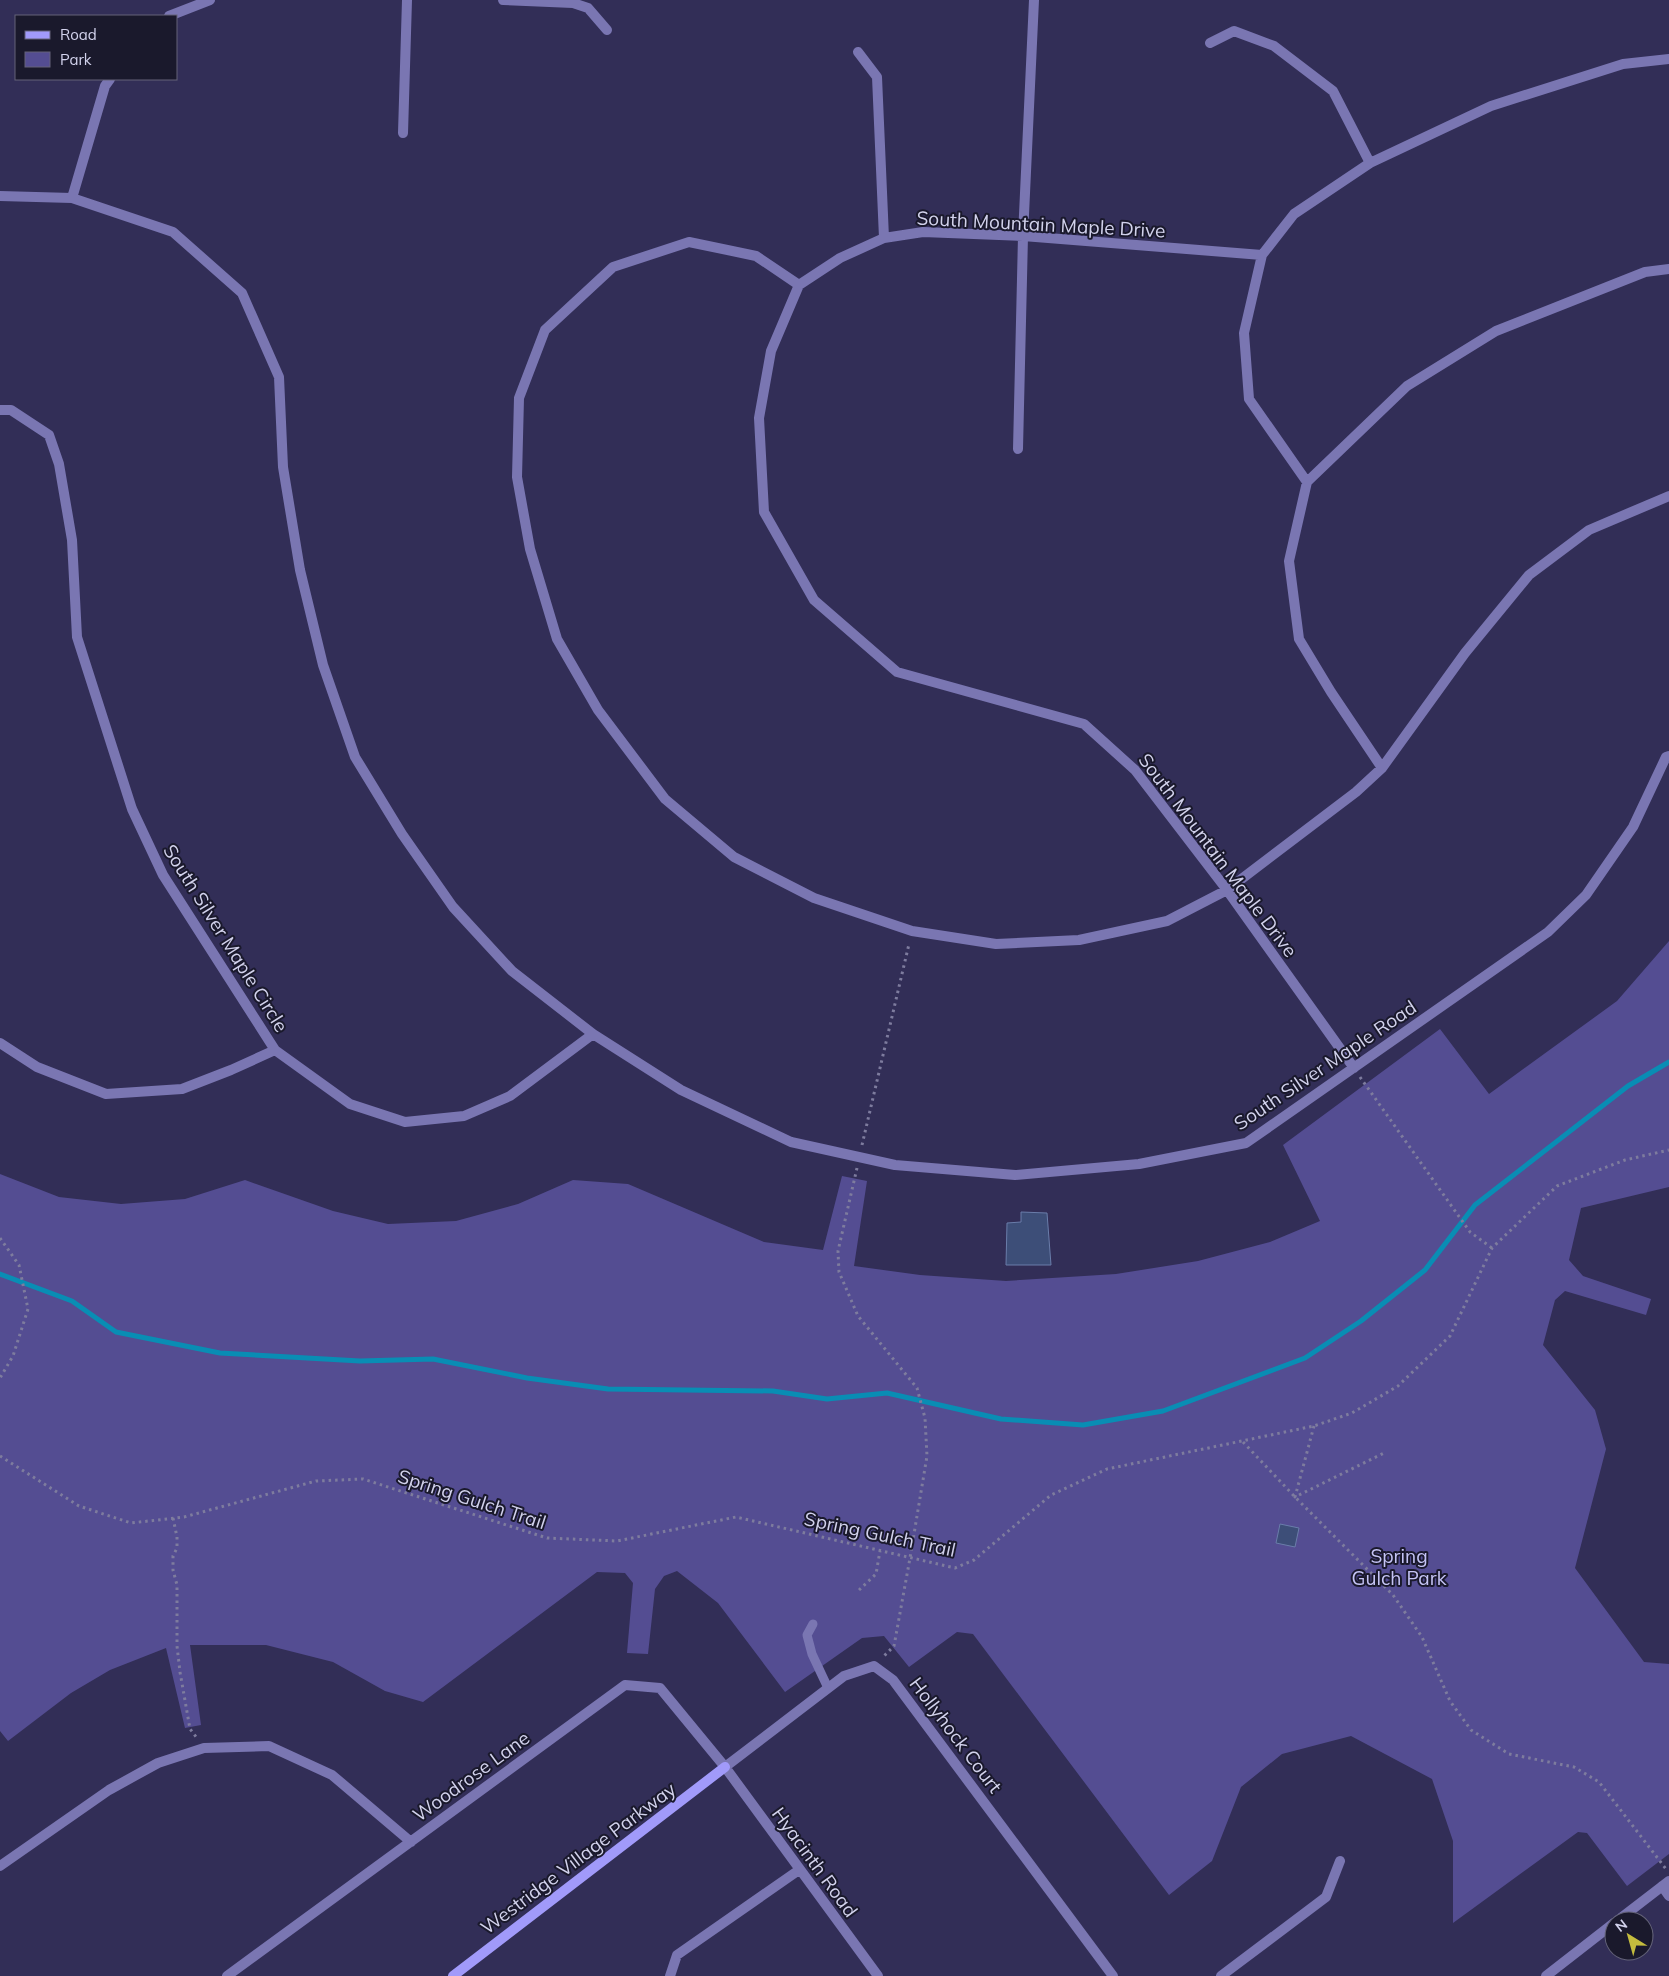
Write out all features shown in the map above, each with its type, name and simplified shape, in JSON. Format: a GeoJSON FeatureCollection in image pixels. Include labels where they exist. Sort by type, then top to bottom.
{"type":"FeatureCollection","features":[{"type":"Feature","properties":{"kind":"street"},"geometry":{"type":"LineString","coordinates":[[172,15],[210,0]]}},
{"type":"Feature","properties":{"kind":"street"},"geometry":{"type":"LineString","coordinates":[[403,134],[407,0]]}},
{"type":"Feature","properties":{"kind":"street"},"geometry":{"type":"LineString","coordinates":[[503,0],[573,4],[588,8],[607,30]]}},
{"type":"Feature","properties":{"kind":"street"},"geometry":{"type":"LineString","coordinates":[[1018,449],[1023,236],[1034,0]]}},
{"type":"Feature","properties":{"kind":"street"},"geometry":{"type":"LineString","coordinates":[[1210,43],[1234,31],[1274,46],[1332,91],[1370,164]]}},
{"type":"Feature","properties":{"kind":"street"},"geometry":{"type":"LineString","coordinates":[[858,52],[877,77],[884,238]]}},
{"type":"Feature","properties":{"kind":"street"},"geometry":{"type":"LineString","coordinates":[[1307,482],[1249,399],[1244,333],[1262,255],[1294,214],[1370,164],[1491,106],[1623,64],[1669,59]]}},
{"type":"Feature","properties":{"kind":"street"},"geometry":{"type":"LineString","coordinates":[[72,198],[105,86],[109,80]]}},
{"type":"Feature","properties":{"kind":"street","name":"South Silver Maple Road"},"geometry":{"type":"LineString","coordinates":[[0,196],[72,198],[173,232],[242,293],[279,377],[283,467],[300,570],[323,665],[355,757],[402,834],[453,907],[512,971],[593,1034],[681,1090],[791,1142],[895,1164],[1015,1175],[1139,1164],[1246,1143],[1548,932],[1586,895],[1633,827],[1666,757],[1669,756]]}},
{"type":"Feature","properties":{"kind":"street","name":"South Mountain Maple Drive"},"geometry":{"type":"LineString","coordinates":[[1262,255],[1023,236],[923,232],[884,238],[840,258],[799,284],[771,352],[759,418],[764,512],[814,600],[898,672],[1084,724],[1135,770],[1227,890],[1354,1068]]}},
{"type":"Feature","properties":{"kind":"street"},"geometry":{"type":"LineString","coordinates":[[799,284],[756,256],[688,242],[613,267],[545,330],[519,398],[517,478],[530,549],[557,639],[598,710],[665,798],[734,857],[814,898],[912,930],[996,944],[1079,940],[1167,922],[1227,890],[1356,792],[1382,768],[1465,653],[1529,575],[1589,530],[1669,496]]}},
{"type":"Feature","properties":{"kind":"street"},"geometry":{"type":"LineString","coordinates":[[1382,768],[1330,692],[1299,639],[1289,561],[1307,482],[1407,386],[1496,331],[1645,272],[1669,269]]}},
{"type":"Feature","properties":{"kind":"street","name":"South Silver Maple Circle"},"geometry":{"type":"LineString","coordinates":[[0,410],[11,410],[48,434],[59,464],[72,540],[77,637],[132,809],[163,875],[275,1050],[350,1104],[406,1122],[464,1116],[510,1096],[593,1034]]}},
{"type":"Feature","properties":{"kind":"street","name":"South Silver Maple Circle"},"geometry":{"type":"LineString","coordinates":[[0,1043],[37,1067],[106,1094],[182,1089],[275,1050]]}},
{"type":"Feature","properties":{"kind":"street"},"geometry":{"type":"LineString","coordinates":[[725,1768],[844,1676],[874,1666]]}},
{"type":"Feature","properties":{"kind":"street","name":"Hollyhock Court"},"geometry":{"type":"LineString","coordinates":[[874,1666],[893,1680],[1113,1976]]}},
{"type":"Feature","properties":{"kind":"street","name":"Woodrose Lane"},"geometry":{"type":"LineString","coordinates":[[226,1976],[625,1685],[660,1688],[725,1768]]}},
{"type":"Feature","properties":{"kind":"street"},"geometry":{"type":"LineString","coordinates":[[0,1866],[109,1790],[158,1763],[204,1748],[269,1746],[332,1775],[411,1842]]}},
{"type":"Feature","properties":{"kind":"street","name":"Hyacinth Road"},"geometry":{"type":"LineString","coordinates":[[725,1768],[878,1976]]}},
{"type":"Feature","properties":{"kind":"street","name":"Westridge Village Parkway"},"geometry":{"type":"LineString","coordinates":[[452,1976],[725,1768]]}},
{"type":"Feature","properties":{"kind":"street"},"geometry":{"type":"LineString","coordinates":[[1221,1976],[1326,1897],[1340,1860]]}},
{"type":"Feature","properties":{"kind":"street"},"geometry":{"type":"LineString","coordinates":[[670,1976],[677,1955],[799,1870]]}},
{"type":"Feature","properties":{"kind":"street"},"geometry":{"type":"LineString","coordinates":[[1630,1911],[1665,1884],[1669,1896]]}},
{"type":"Feature","properties":{"kind":"street"},"geometry":{"type":"LineString","coordinates":[[1546,1976],[1604,1931]]}},
{"type":"Feature","properties":{"kind":"lane"},"geometry":{"type":"LineString","coordinates":[[813,1624],[808,1635],[812,1654],[828,1688]]}},
{"type":"Feature","properties":{"kind":"path"},"geometry":{"type":"LineString","coordinates":[[1354,1068],[1470,1232],[1492,1248]]}},
{"type":"Feature","properties":{"kind":"path","name":"Spring Gulch Trail"},"geometry":{"type":"LineString","coordinates":[[0,1456],[79,1506],[131,1523],[184,1517],[316,1481],[363,1479],[547,1538],[617,1541],[736,1517],[955,1568],[974,1560],[1051,1495],[1107,1469],[1314,1426],[1352,1413],[1398,1386],[1450,1336],[1492,1248],[1557,1186],[1625,1160],[1669,1150]]}},
{"type":"Feature","properties":{"kind":"path"},"geometry":{"type":"LineString","coordinates":[[0,1238],[20,1265],[28,1309],[13,1356],[0,1378]]}},
{"type":"Feature","properties":{"kind":"path"},"geometry":{"type":"LineString","coordinates":[[874,1666],[894,1646],[927,1456],[924,1413],[917,1388]]}},
{"type":"Feature","properties":{"kind":"path"},"geometry":{"type":"LineString","coordinates":[[1295,1497],[1314,1426]]}},
{"type":"Feature","properties":{"kind":"path"},"geometry":{"type":"LineString","coordinates":[[1242,1441],[1393,1595],[1422,1637],[1450,1701],[1471,1730],[1509,1754],[1574,1768],[1599,1782],[1669,1873]]}},
{"type":"Feature","properties":{"kind":"path"},"geometry":{"type":"LineString","coordinates":[[1295,1497],[1386,1452]]}},
{"type":"Feature","properties":{"kind":"path"},"geometry":{"type":"LineString","coordinates":[[173,1518],[177,1537],[177,1548],[173,1556],[173,1570],[177,1585],[177,1646],[180,1672],[190,1728],[204,1748]]}},
{"type":"Feature","properties":{"kind":"path"},"geometry":{"type":"LineString","coordinates":[[859,1590],[876,1574],[880,1550]]}},
{"type":"Feature","properties":{"kind":"green space","name":"Spring Gulch Park"},"geometry":{"type":"Polygon","coordinates":[[[1669,941],[1669,1187],[1581,1208],[1569,1260],[1583,1276],[1651,1299],[1646,1315],[1565,1291],[1555,1300],[1543,1345],[1595,1410],[1606,1449],[1575,1568],[1644,1662],[1669,1664],[1669,1854],[1627,1886],[1587,1833],[1578,1832],[1453,1923],[1453,1841],[1432,1779],[1351,1736],[1282,1754],[1241,1787],[1212,1861],[1169,1895],[973,1634],[957,1632],[909,1667],[884,1636],[862,1638],[785,1692],[718,1603],[677,1571],[664,1576],[655,1589],[648,1654],[627,1653],[633,1583],[625,1573],[597,1572],[423,1702],[385,1691],[333,1662],[266,1645],[190,1645],[201,1725],[185,1728],[166,1648],[110,1670],[71,1693],[8,1741],[0,1731],[0,1174],[59,1197],[121,1204],[185,1199],[245,1180],[333,1211],[388,1224],[456,1221],[518,1204],[573,1180],[628,1184],[764,1242],[823,1250],[842,1176],[867,1181],[854,1266],[920,1275],[1006,1281],[1116,1274],[1198,1261],[1270,1242],[1320,1221],[1283,1145],[1440,1029],[1489,1094],[1617,1001],[1669,941]]]}},
{"type":"Feature","properties":{"kind":"building"},"geometry":{"type":"Polygon","coordinates":[[[1021,1212],[1047,1213],[1051,1265],[1006,1265],[1007,1223],[1021,1222],[1021,1212]]]}},
{"type":"Feature","properties":{"kind":"building"},"geometry":{"type":"Polygon","coordinates":[[[1280,1524],[1299,1528],[1295,1547],[1276,1543],[1280,1524]]]}},
{"type":"Feature","properties":{"kind":"waterway"},"geometry":{"type":"LineString","coordinates":[[0,1274],[72,1301],[116,1332],[220,1353],[360,1361],[433,1359],[527,1378],[608,1389],[773,1391],[827,1399],[887,1393],[1001,1419],[1083,1425],[1163,1411],[1305,1358],[1361,1321],[1425,1270],[1475,1205],[1628,1086],[1669,1062]]}}]}
